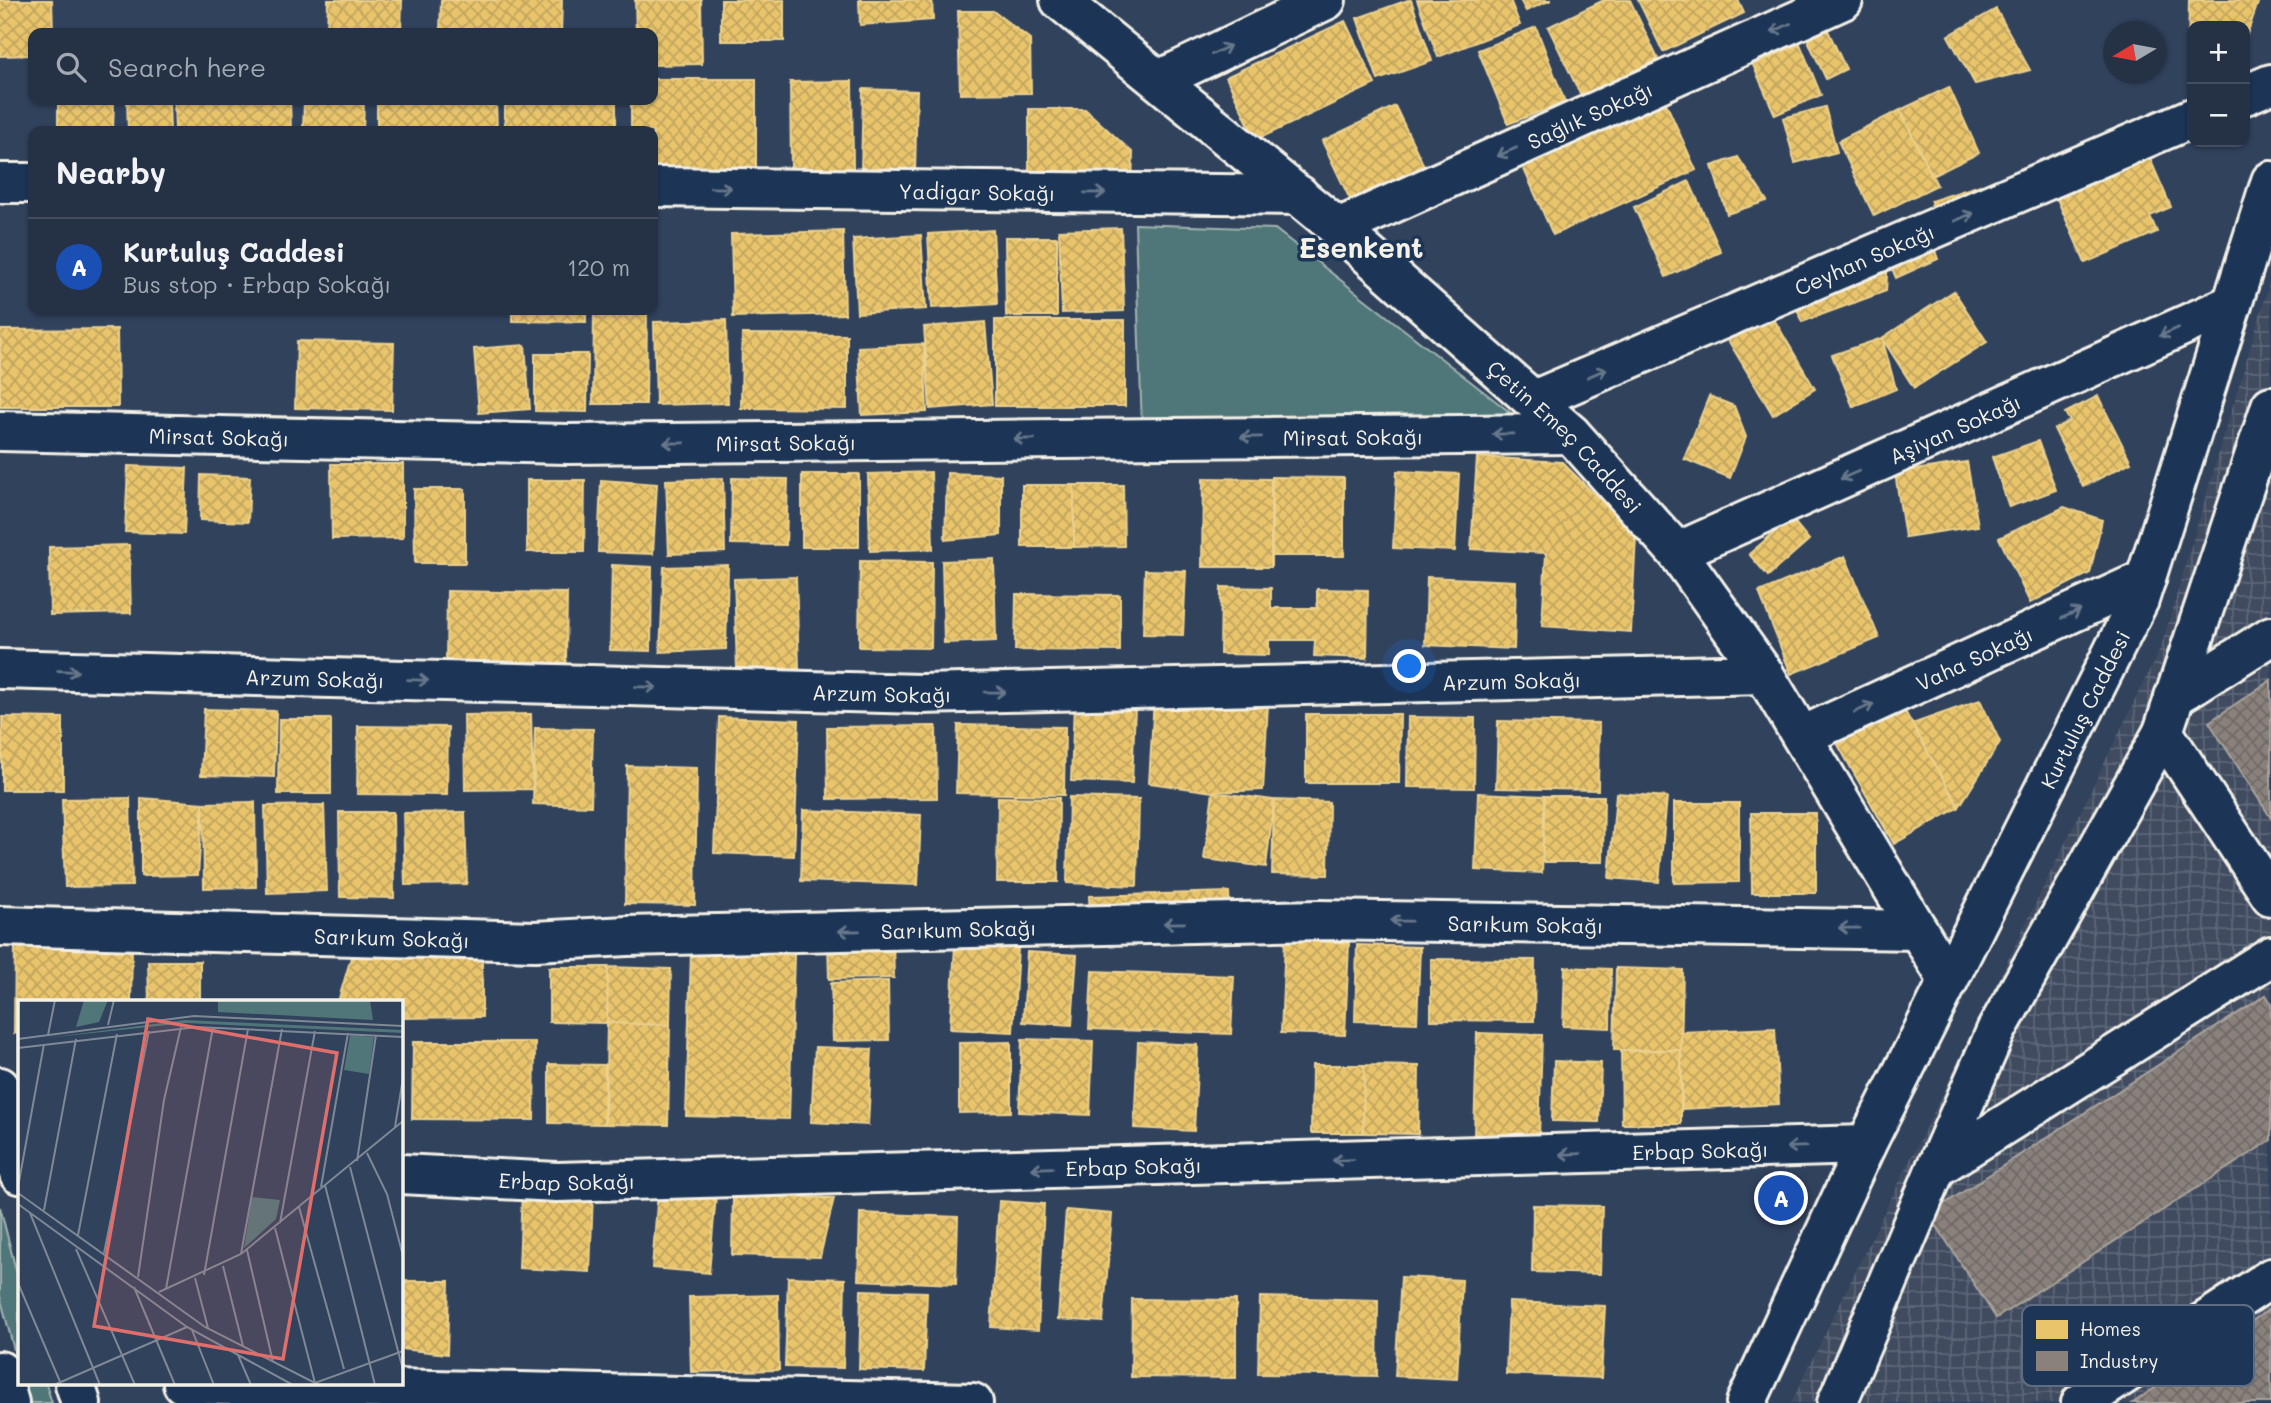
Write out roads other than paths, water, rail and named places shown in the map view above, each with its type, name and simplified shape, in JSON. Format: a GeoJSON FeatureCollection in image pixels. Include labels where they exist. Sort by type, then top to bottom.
{"type":"FeatureCollection","features":[{"type":"Feature","properties":{"kind":"street","name":"Çetin Emeç Caddesi"},"geometry":{"type":"LineString","coordinates":[[1060,0],[1338,228],[1572,434],[1677,552],[1764,674],[1948,980]]}},
{"type":"Feature","properties":{"kind":"street"},"geometry":{"type":"LineString","coordinates":[[1159,80],[1326,0]]}},
{"type":"Feature","properties":{"kind":"street","name":"Sağlık Sokağı"},"geometry":{"type":"LineString","coordinates":[[1338,228],[1843,0]]}},
{"type":"Feature","properties":{"kind":"street"},"geometry":{"type":"LineString","coordinates":[[2250,93],[2271,84]]}},
{"type":"Feature","properties":{"kind":"street","name":"Ceyhan Sokağı"},"geometry":{"type":"LineString","coordinates":[[1534,400],[2187,120]]}},
{"type":"Feature","properties":{"kind":"street","name":"Kurtuluş Caddesi"},"geometry":{"type":"LineString","coordinates":[[1746,1403],[1866,1145],[2139,600],[2271,181]]}},
{"type":"Feature","properties":{"kind":"street"},"geometry":{"type":"LineString","coordinates":[[0,183],[28,183]]}},
{"type":"Feature","properties":{"kind":"street","name":"Yadigar Sokağı"},"geometry":{"type":"LineString","coordinates":[[658,187],[1299,195]]}},
{"type":"Feature","properties":{"kind":"street","name":"Aşiyan Sokağı"},"geometry":{"type":"LineString","coordinates":[[1677,552],[2232,304]]}},
{"type":"Feature","properties":{"kind":"street"},"geometry":{"type":"LineString","coordinates":[[1837,1403],[1996,1031],[2168,715],[2271,406]]}},
{"type":"Feature","properties":{"kind":"street","name":"Mirsat Sokağı"},"geometry":{"type":"LineString","coordinates":[[0,431],[568,444],[1572,434]]}},
{"type":"Feature","properties":{"kind":"street","name":"Vaha Sokağı"},"geometry":{"type":"LineString","coordinates":[[1802,736],[2146,579]]}},
{"type":"Feature","properties":{"kind":"street"},"geometry":{"type":"LineString","coordinates":[[2168,715],[2271,636]]}},
{"type":"Feature","properties":{"kind":"street","name":"Arzum Sokağı"},"geometry":{"type":"LineString","coordinates":[[0,669],[921,694],[1764,674]]}},
{"type":"Feature","properties":{"kind":"street"},"geometry":{"type":"LineString","coordinates":[[2168,715],[2271,896]]}},
{"type":"Feature","properties":{"kind":"street","name":"Sarıkum Sokağı"},"geometry":{"type":"LineString","coordinates":[[0,926],[535,941],[627,936],[1320,920],[1918,930]]}},
{"type":"Feature","properties":{"kind":"street"},"geometry":{"type":"LineString","coordinates":[[1936,1168],[2271,956]]}},
{"type":"Feature","properties":{"kind":"street"},"geometry":{"type":"LineString","coordinates":[[0,1087],[18,1161]]}},
{"type":"Feature","properties":{"kind":"street","name":"Erbap Sokağı"},"geometry":{"type":"LineString","coordinates":[[402,1174],[557,1182],[1866,1145]]}},
{"type":"Feature","properties":{"kind":"street"},"geometry":{"type":"LineString","coordinates":[[2230,1305],[2271,1278]]}},
{"type":"Feature","properties":{"kind":"street"},"geometry":{"type":"LineString","coordinates":[[0,1371],[9,1403]]}},
{"type":"Feature","properties":{"kind":"street"},"geometry":{"type":"LineString","coordinates":[[76,1386],[81,1403]]}},
{"type":"Feature","properties":{"kind":"street"},"geometry":{"type":"LineString","coordinates":[[266,1386],[973,1403]]}},
{"type":"Feature","properties":{"kind":"street"},"geometry":{"type":"LineString","coordinates":[[2081,1403],[2107,1386]]}},
{"type":"Feature","properties":{"kind":"place","name":"Kurtuluş Caddesi"},"geometry":{"type":"Point","coordinates":[1781,1198]}},
{"type":"Feature","properties":{"kind":"district","name":"Esenkent"},"geometry":{"type":"Point","coordinates":[1361,247]}}]}
